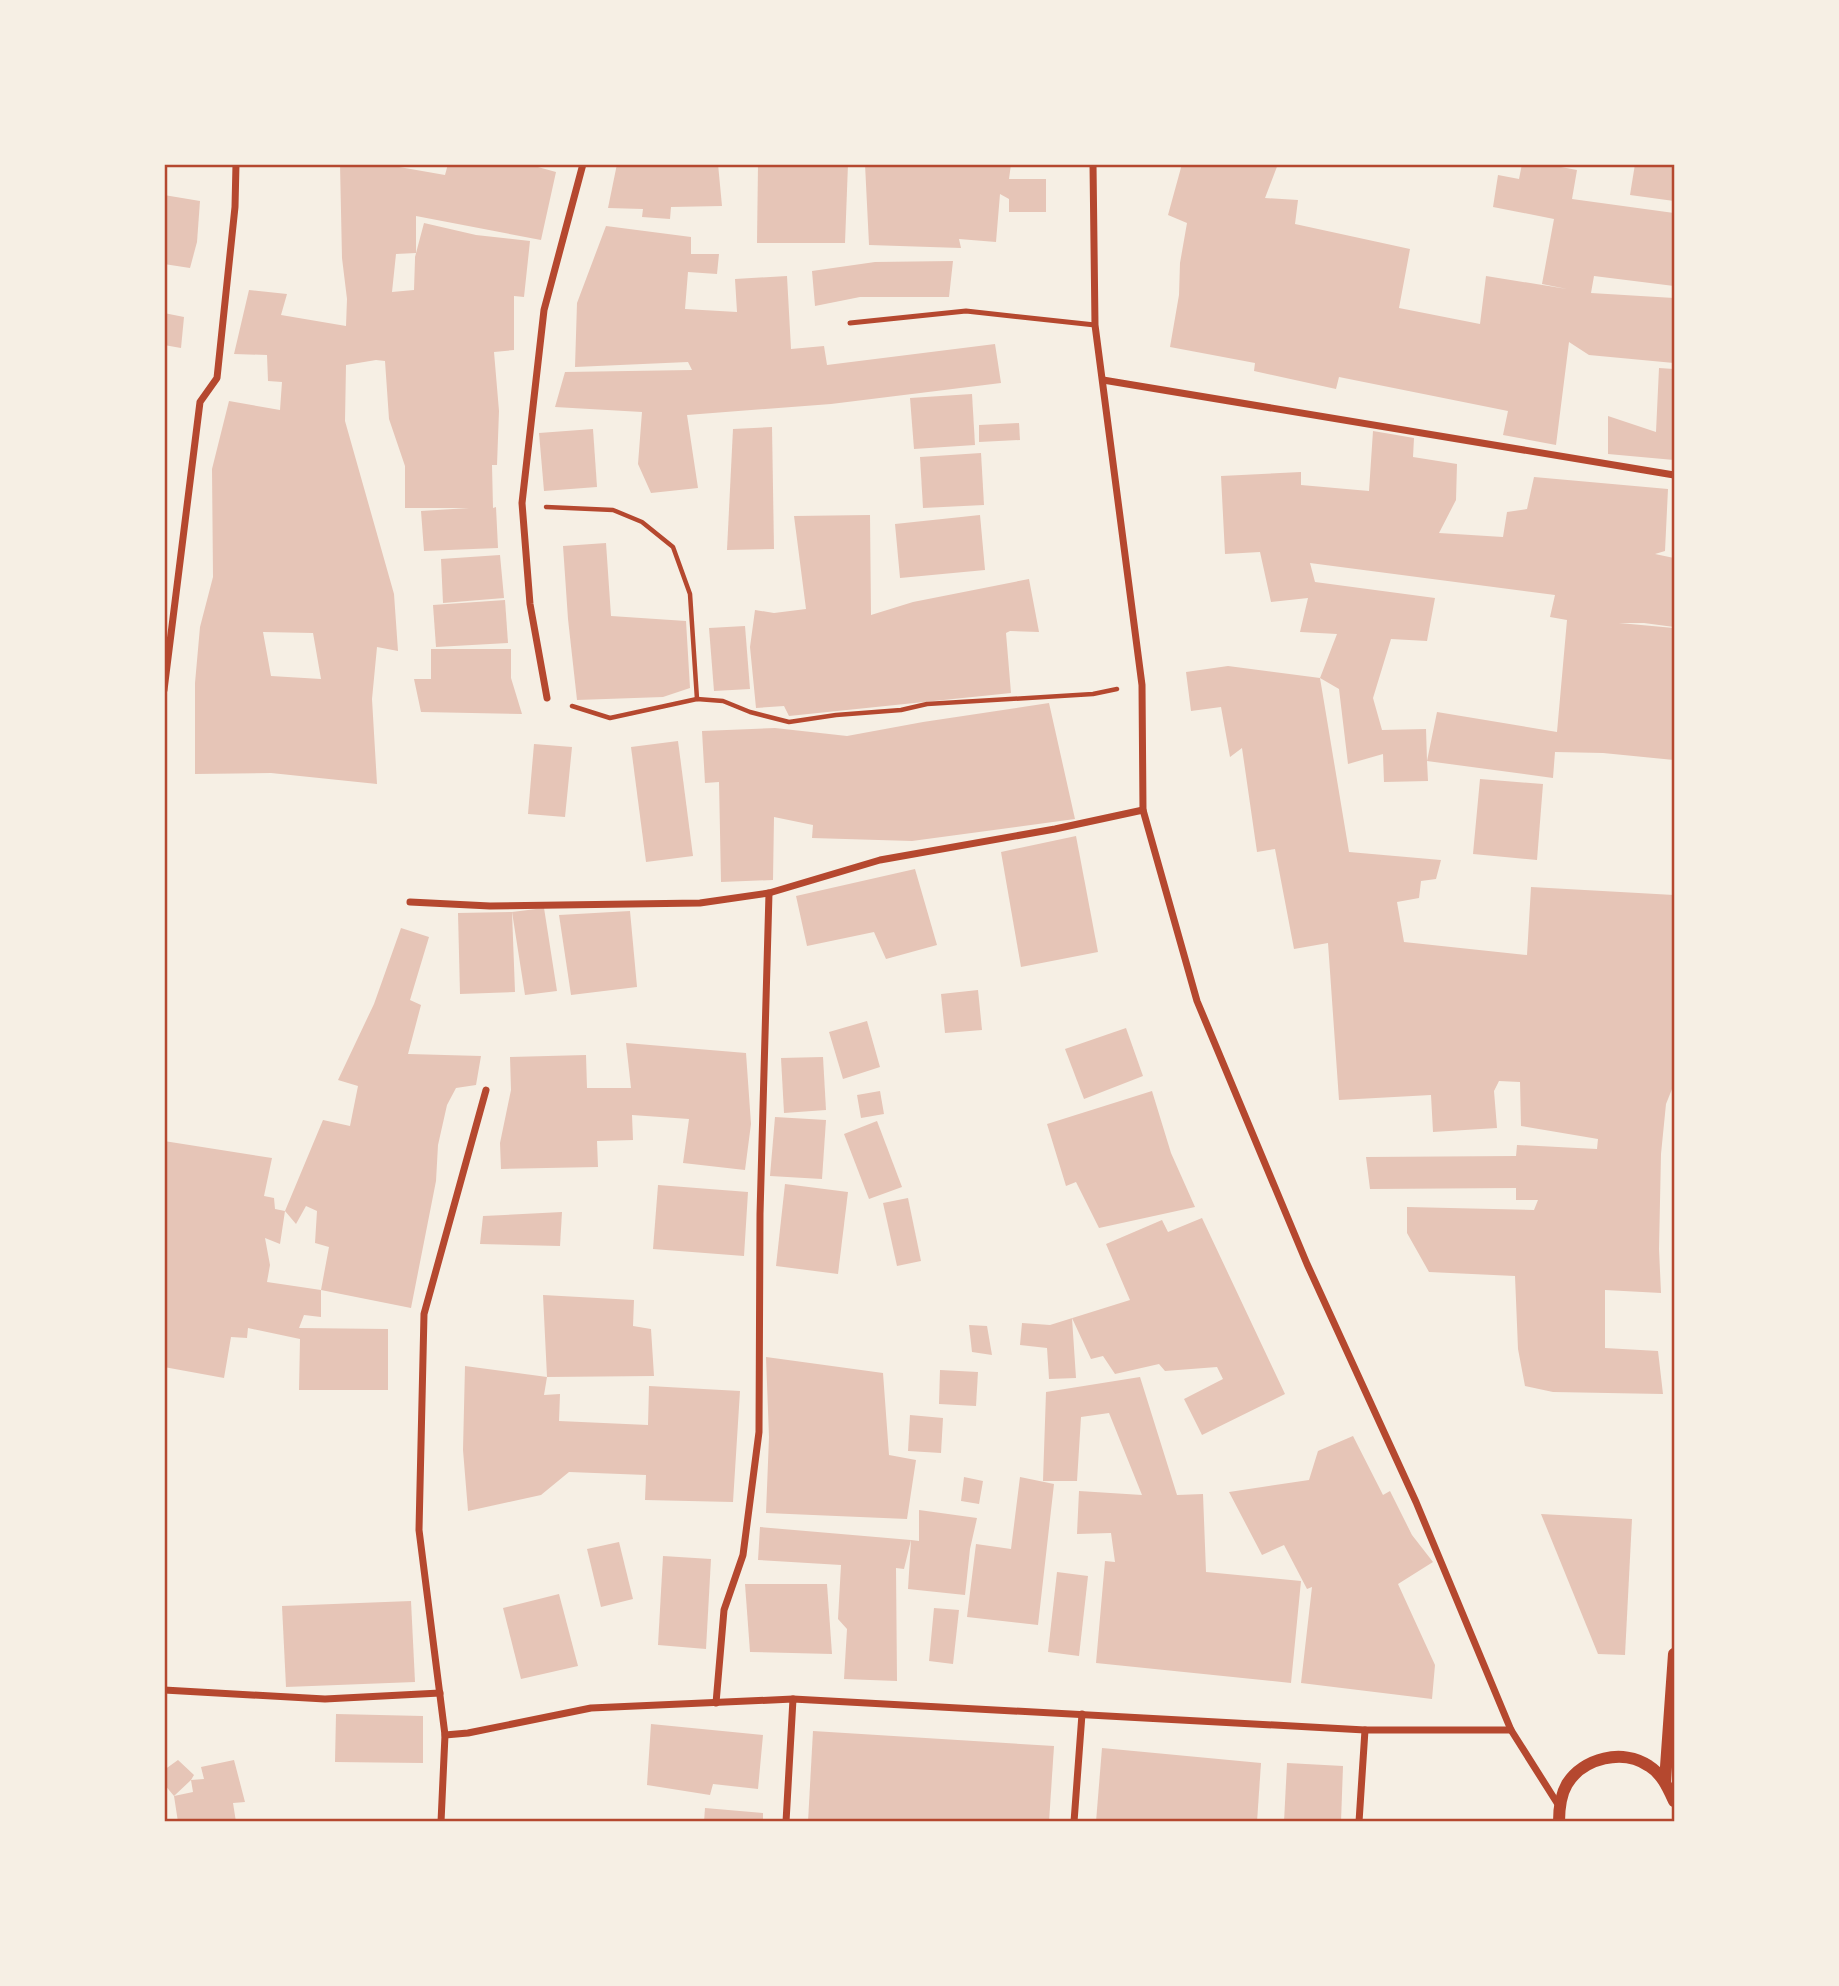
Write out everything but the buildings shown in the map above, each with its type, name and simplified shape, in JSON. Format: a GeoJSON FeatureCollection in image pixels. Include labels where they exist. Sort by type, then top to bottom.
{"type":"FeatureCollection","features":[{"type":"Feature","properties":{"kind":"street"},"geometry":{"type":"LineString","coordinates":[[164,690],[200,402],[217,378],[235,207],[236,164]]}},
{"type":"Feature","properties":{"kind":"street"},"geometry":{"type":"LineString","coordinates":[[547,698],[530,604],[523,510],[544,310],[583,164]]}},
{"type":"Feature","properties":{"kind":"street"},"geometry":{"type":"LineString","coordinates":[[1093,164],[1095,325],[1142,685],[1143,810],[1197,1001],[1307,1265],[1416,1502],[1511,1730],[1559,1806]]}},
{"type":"Feature","properties":{"kind":"street"},"geometry":{"type":"LineString","coordinates":[[1103,380],[1675,475]]}},
{"type":"Feature","properties":{"kind":"street"},"geometry":{"type":"LineString","coordinates":[[410,902],[490,906],[700,903],[769,893],[880,860],[1055,829],[1143,810]]}},
{"type":"Feature","properties":{"kind":"street"},"geometry":{"type":"LineString","coordinates":[[716,1703],[724,1610],[743,1555],[759,1432],[760,1214],[769,893]]}},
{"type":"Feature","properties":{"kind":"street"},"geometry":{"type":"LineString","coordinates":[[441,1822],[445,1735],[419,1530],[424,1314],[486,1090]]}},
{"type":"Feature","properties":{"kind":"street"},"geometry":{"type":"LineString","coordinates":[[1665,1781],[1675,1654]]}},
{"type":"Feature","properties":{"kind":"street"},"geometry":{"type":"LineString","coordinates":[[164,1690],[325,1699],[440,1693]]}},
{"type":"Feature","properties":{"kind":"street"},"geometry":{"type":"LineString","coordinates":[[445,1735],[591,1709],[793,1699],[1365,1730],[1511,1730]]}},
{"type":"Feature","properties":{"kind":"street"},"geometry":{"type":"LineString","coordinates":[[786,1822],[793,1699]]}},
{"type":"Feature","properties":{"kind":"street"},"geometry":{"type":"LineString","coordinates":[[1074,1822],[1082,1714]]}},
{"type":"Feature","properties":{"kind":"street"},"geometry":{"type":"LineString","coordinates":[[1359,1822],[1365,1730]]}},
{"type":"Feature","properties":{"kind":"street"},"geometry":{"type":"LineString","coordinates":[[1559,1822],[1559,1806],[1567,1784],[1583,1767],[1604,1758],[1627,1757],[1649,1765],[1665,1781],[1675,1801]]}},
{"type":"Feature","properties":{"kind":"lane"},"geometry":{"type":"LineString","coordinates":[[850,323],[966,311],[1095,325]]}},
{"type":"Feature","properties":{"kind":"path"},"geometry":{"type":"LineString","coordinates":[[523,510],[539,507],[613,510],[642,522],[673,547],[690,594],[697,699]]}},
{"type":"Feature","properties":{"kind":"path"},"geometry":{"type":"LineString","coordinates":[[547,698],[610,718],[697,699],[723,701],[750,712],[789,722],[901,710],[927,704],[1093,694],[1142,685]]}}]}
